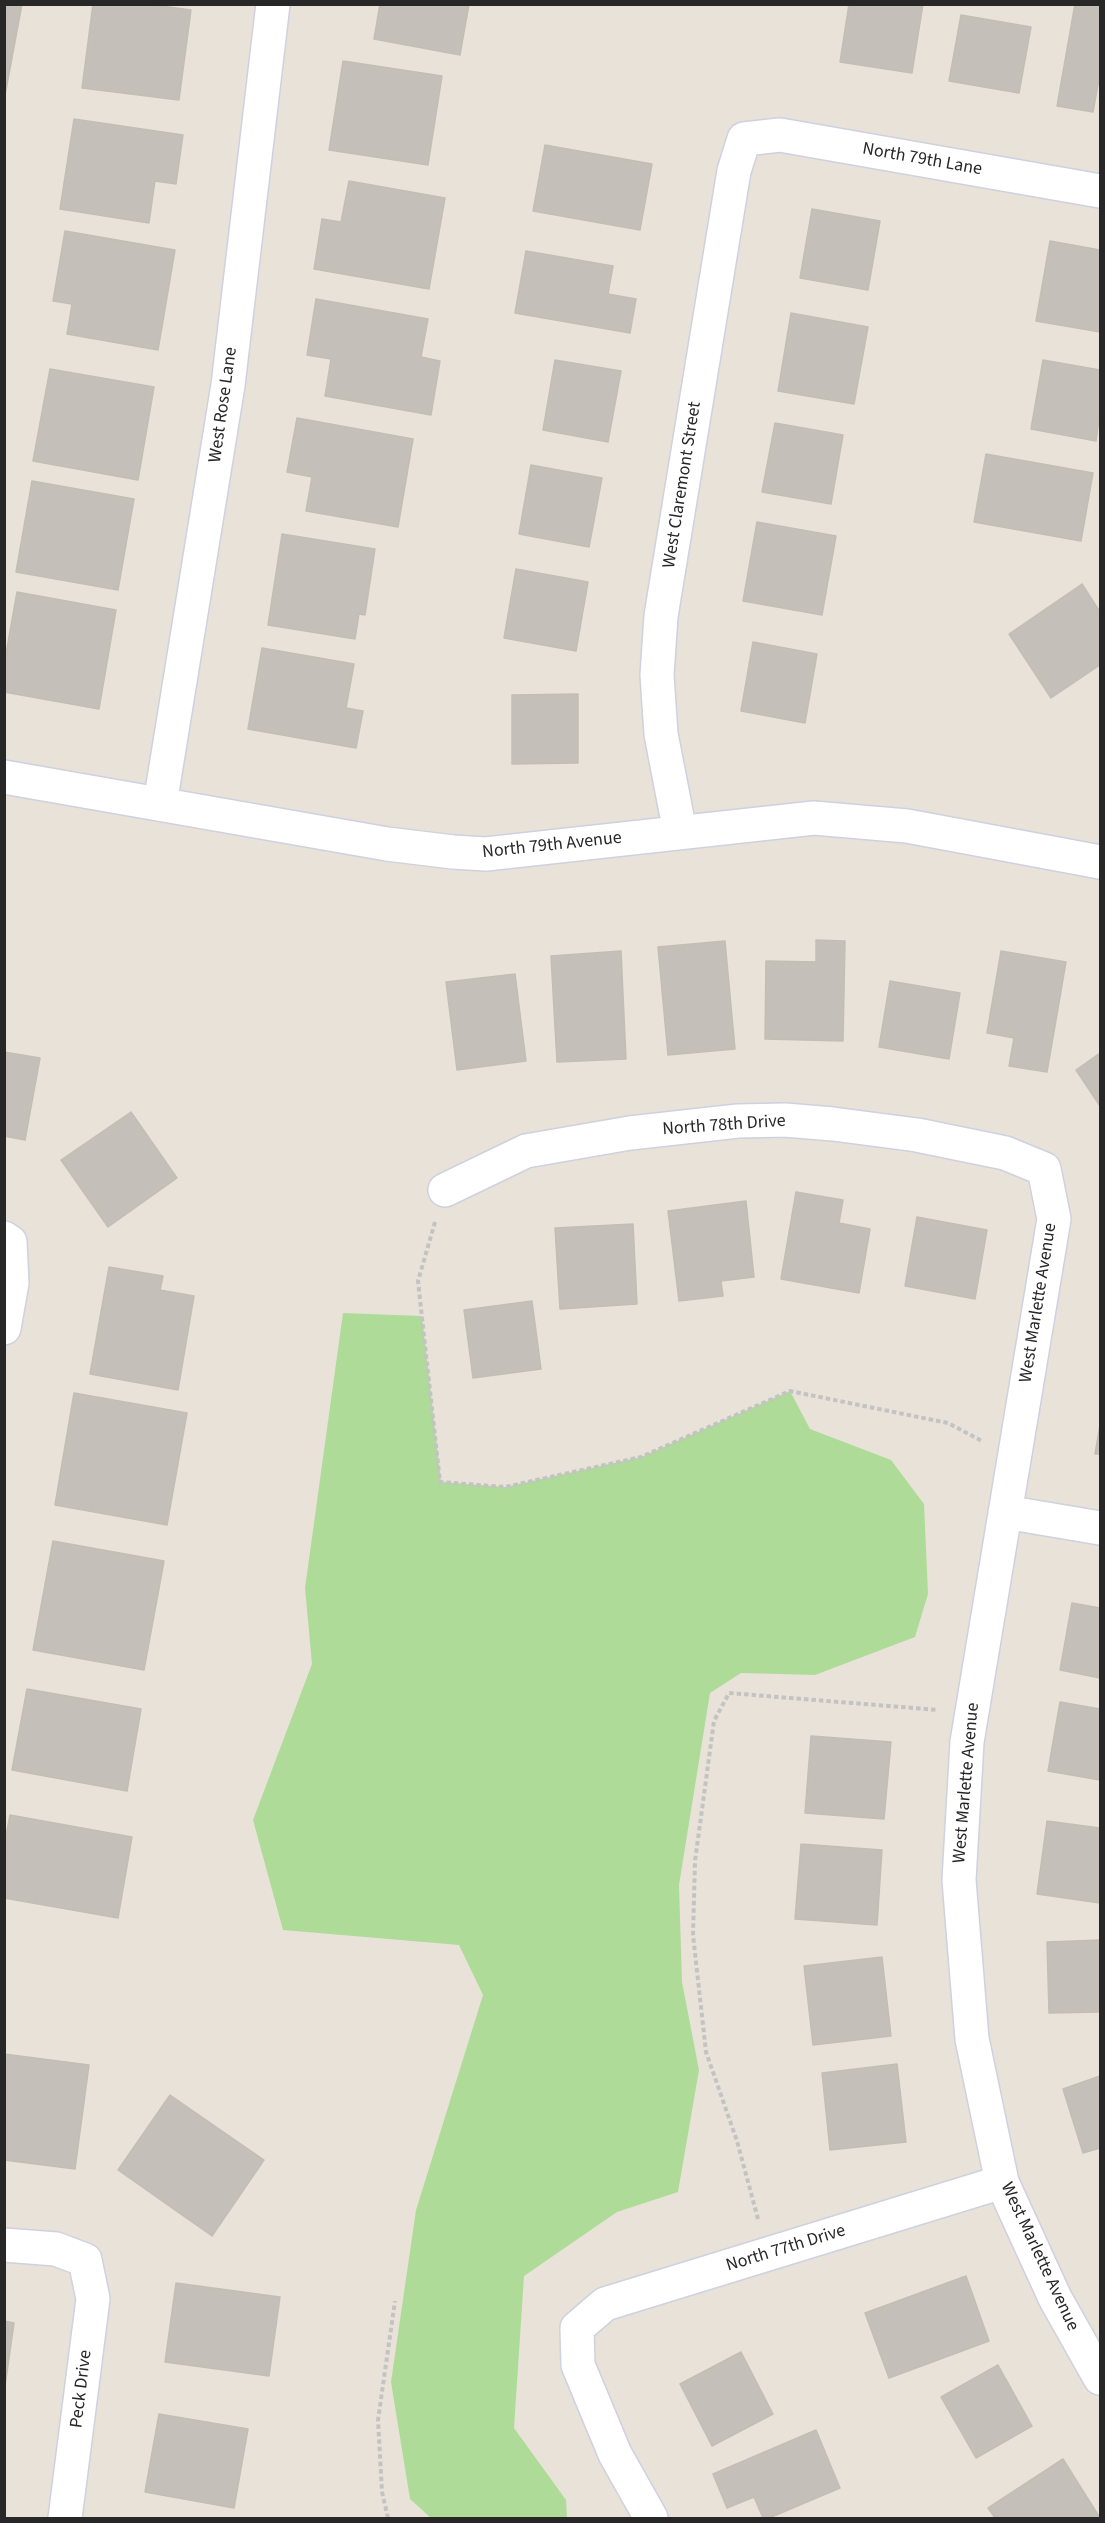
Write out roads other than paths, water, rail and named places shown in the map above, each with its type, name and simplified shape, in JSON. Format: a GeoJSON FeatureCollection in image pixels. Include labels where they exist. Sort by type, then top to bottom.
{"type":"FeatureCollection","features":[{"type":"Feature","properties":{"kind":"street","name":"West Rose Lane"},"geometry":{"type":"LineString","coordinates":[[160,804],[228,386],[273,4]]}},
{"type":"Feature","properties":{"kind":"street","name":"North 79th Lane"},"geometry":{"type":"LineString","coordinates":[[744,139],[780,135],[1101,191]]}},
{"type":"Feature","properties":{"kind":"street","name":"West Claremont Street"},"geometry":{"type":"LineString","coordinates":[[680,832],[661,734],[657,675],[662,616],[734,171],[744,139]]}},
{"type":"Feature","properties":{"kind":"street","name":"North 79th Avenue"},"geometry":{"type":"LineString","coordinates":[[4,777],[387,844],[486,855],[785,819],[853,820],[907,826],[1101,862]]}},
{"type":"Feature","properties":{"kind":"street","name":"North 78th Drive"},"geometry":{"type":"LineString","coordinates":[[445,1190],[526,1151],[630,1133],[738,1121],[784,1120],[917,1135],[1005,1153],[1044,1169]]}},
{"type":"Feature","properties":{"kind":"street","name":"West Marlette Avenue"},"geometry":{"type":"LineString","coordinates":[[1044,1169],[1054,1219],[971,1713],[967,1742],[959,1880],[972,2039],[1002,2182],[1055,2298],[1101,2378]]}},
{"type":"Feature","properties":{"kind":"street"},"geometry":{"type":"LineString","coordinates":[[4,1328],[12,1283],[7,1240]]}},
{"type":"Feature","properties":{"kind":"street"},"geometry":{"type":"LineString","coordinates":[[1005,1512],[1101,1528]]}},
{"type":"Feature","properties":{"kind":"street","name":"North 77th Drive"},"geometry":{"type":"LineString","coordinates":[[651,2518],[615,2454],[578,2365],[577,2328],[605,2304],[1002,2182]]}},
{"type":"Feature","properties":{"kind":"street","name":"Peck Drive"},"geometry":{"type":"LineString","coordinates":[[4,2245],[56,2249],[85,2260],[93,2299],[66,2518]]}}]}
